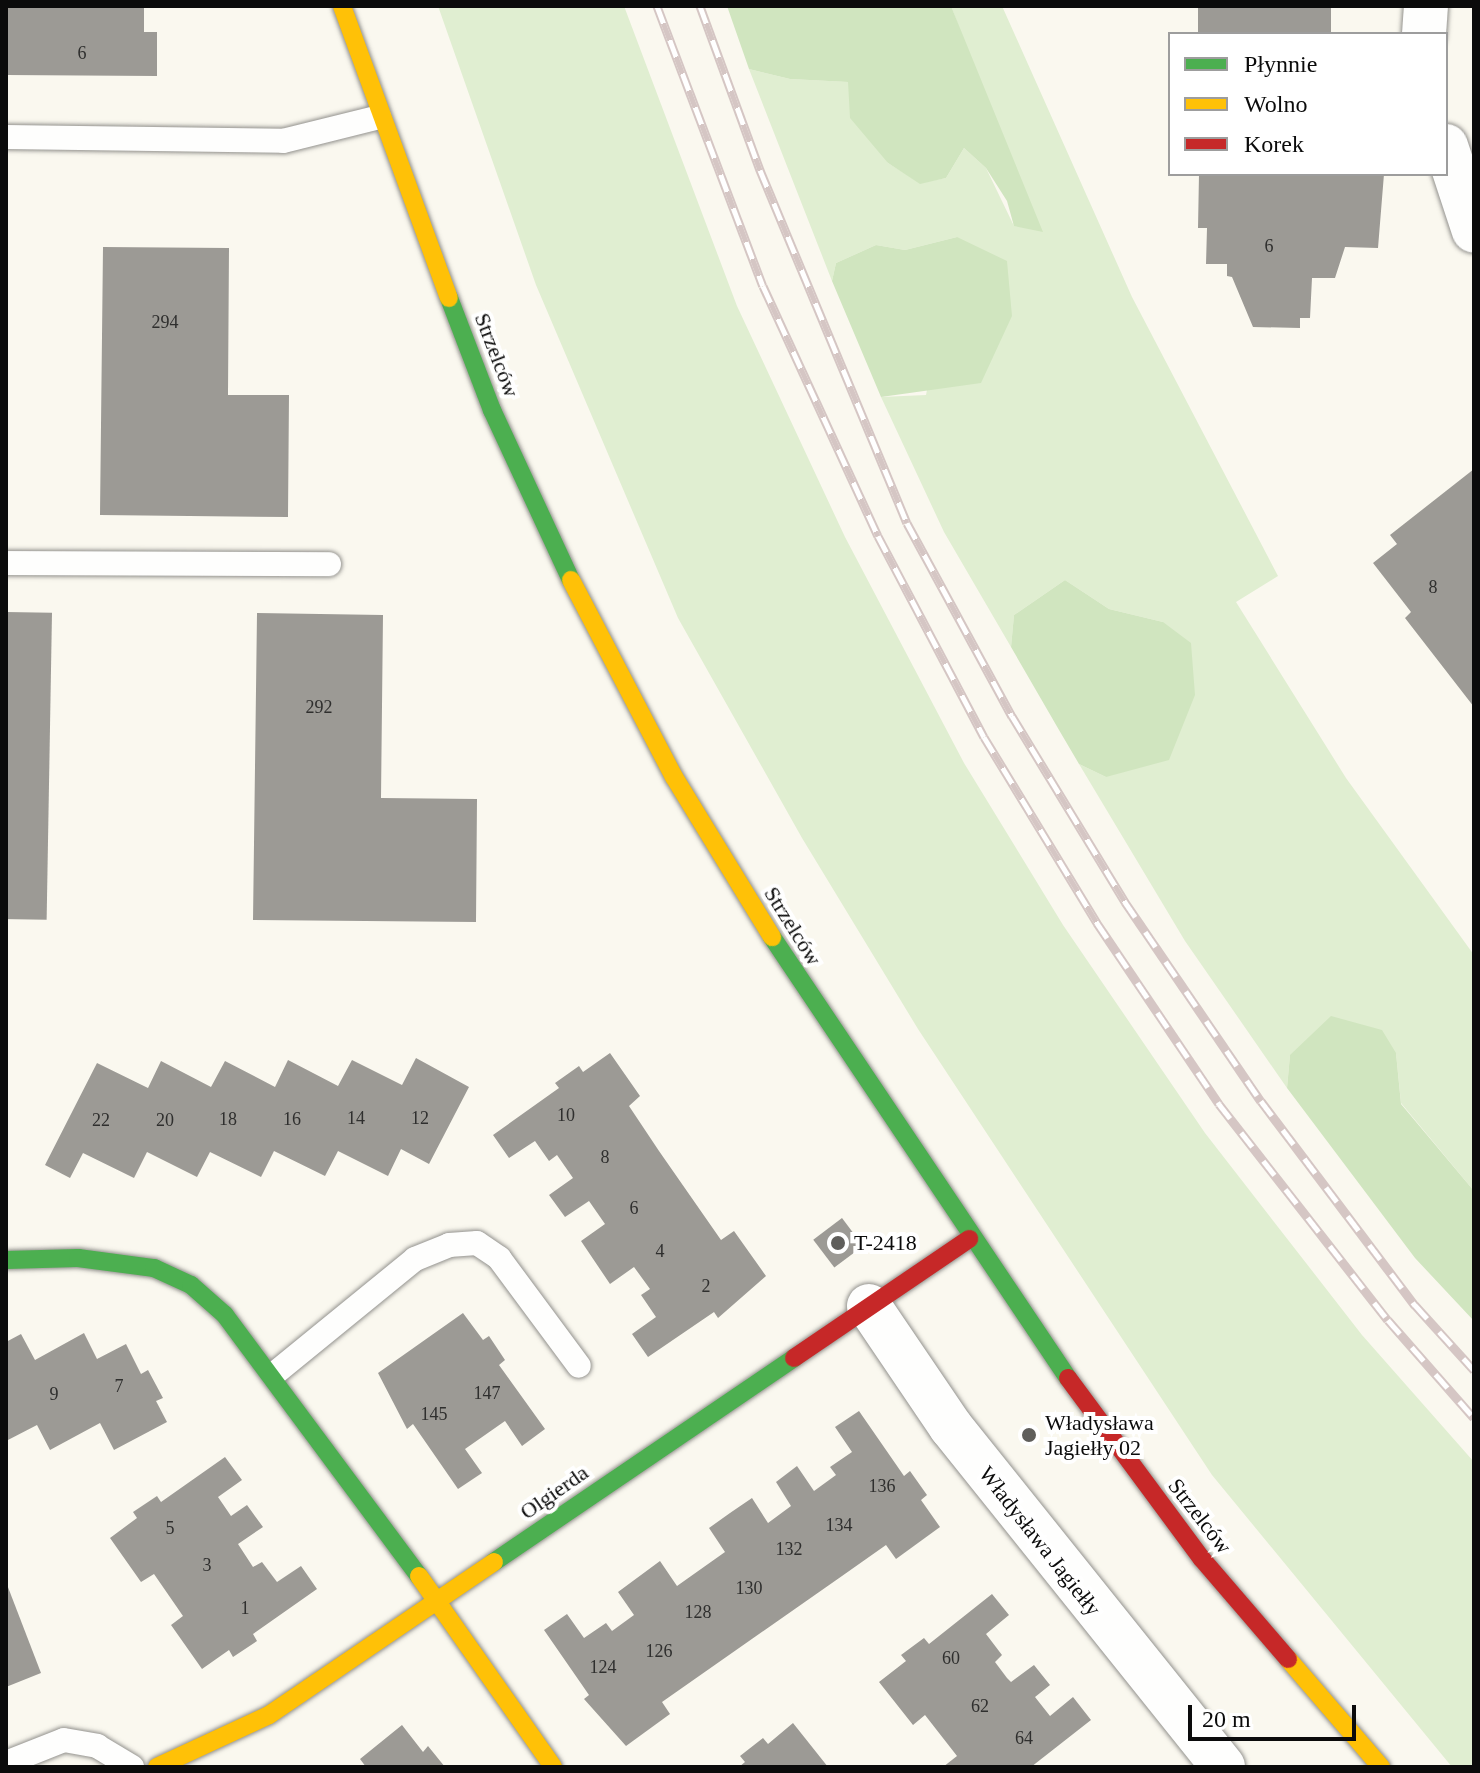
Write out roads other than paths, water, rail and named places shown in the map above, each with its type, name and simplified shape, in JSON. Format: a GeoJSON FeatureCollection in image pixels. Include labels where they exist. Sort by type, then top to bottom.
{"type":"FeatureCollection","features":[{"type":"Feature","properties":{"kind":"street","name":"Strzelców"},"geometry":{"type":"LineString","coordinates":[[342,6],[379,117],[492,410],[572,582],[666,763],[804,989],[969,1239],[1100,1425],[1202,1559],[1381,1767]]}},
{"type":"Feature","properties":{"kind":"street"},"geometry":{"type":"LineString","coordinates":[[1424,32],[1426,6]]}},
{"type":"Feature","properties":{"kind":"street"},"geometry":{"type":"LineString","coordinates":[[1448,152],[1474,231]]}},
{"type":"Feature","properties":{"kind":"street","name":"Olgierda"},"geometry":{"type":"LineString","coordinates":[[157,1767],[269,1715],[969,1239]]}},
{"type":"Feature","properties":{"kind":"street"},"geometry":{"type":"LineString","coordinates":[[6,1260],[78,1258],[154,1268],[191,1285],[225,1315],[274,1374],[553,1767]]}},
{"type":"Feature","properties":{"kind":"street","name":"Władysława Jagiełły"},"geometry":{"type":"LineString","coordinates":[[869,1306],[951,1427],[1223,1767]]}},
{"type":"Feature","properties":{"kind":"lane"},"geometry":{"type":"LineString","coordinates":[[6,137],[283,141],[379,117]]}},
{"type":"Feature","properties":{"kind":"lane"},"geometry":{"type":"LineString","coordinates":[[6,563],[329,564]]}},
{"type":"Feature","properties":{"kind":"lane"},"geometry":{"type":"LineString","coordinates":[[274,1374],[415,1259],[449,1245],[477,1243],[499,1258],[579,1366]]}},
{"type":"Feature","properties":{"kind":"lane"},"geometry":{"type":"LineString","coordinates":[[6,1763],[64,1740],[97,1746],[132,1767]]}},
{"type":"Feature","properties":{"kind":"railway"},"geometry":{"type":"LineString","coordinates":[[657,6],[763,286],[878,536],[984,737],[1097,923],[1219,1104],[1388,1320],[1474,1418]]}},
{"type":"Feature","properties":{"kind":"railway"},"geometry":{"type":"LineString","coordinates":[[700,6],[760,170],[907,523],[1012,716],[1125,902],[1261,1101],[1415,1305],[1474,1370]]}},
{"type":"Feature","properties":{"kind":"place","name":"T-2418"},"geometry":{"type":"Point","coordinates":[838,1243]}},
{"type":"Feature","properties":{"kind":"place","name":"Władysława Jagiełły 02"},"geometry":{"type":"Point","coordinates":[1029,1435]}}]}
